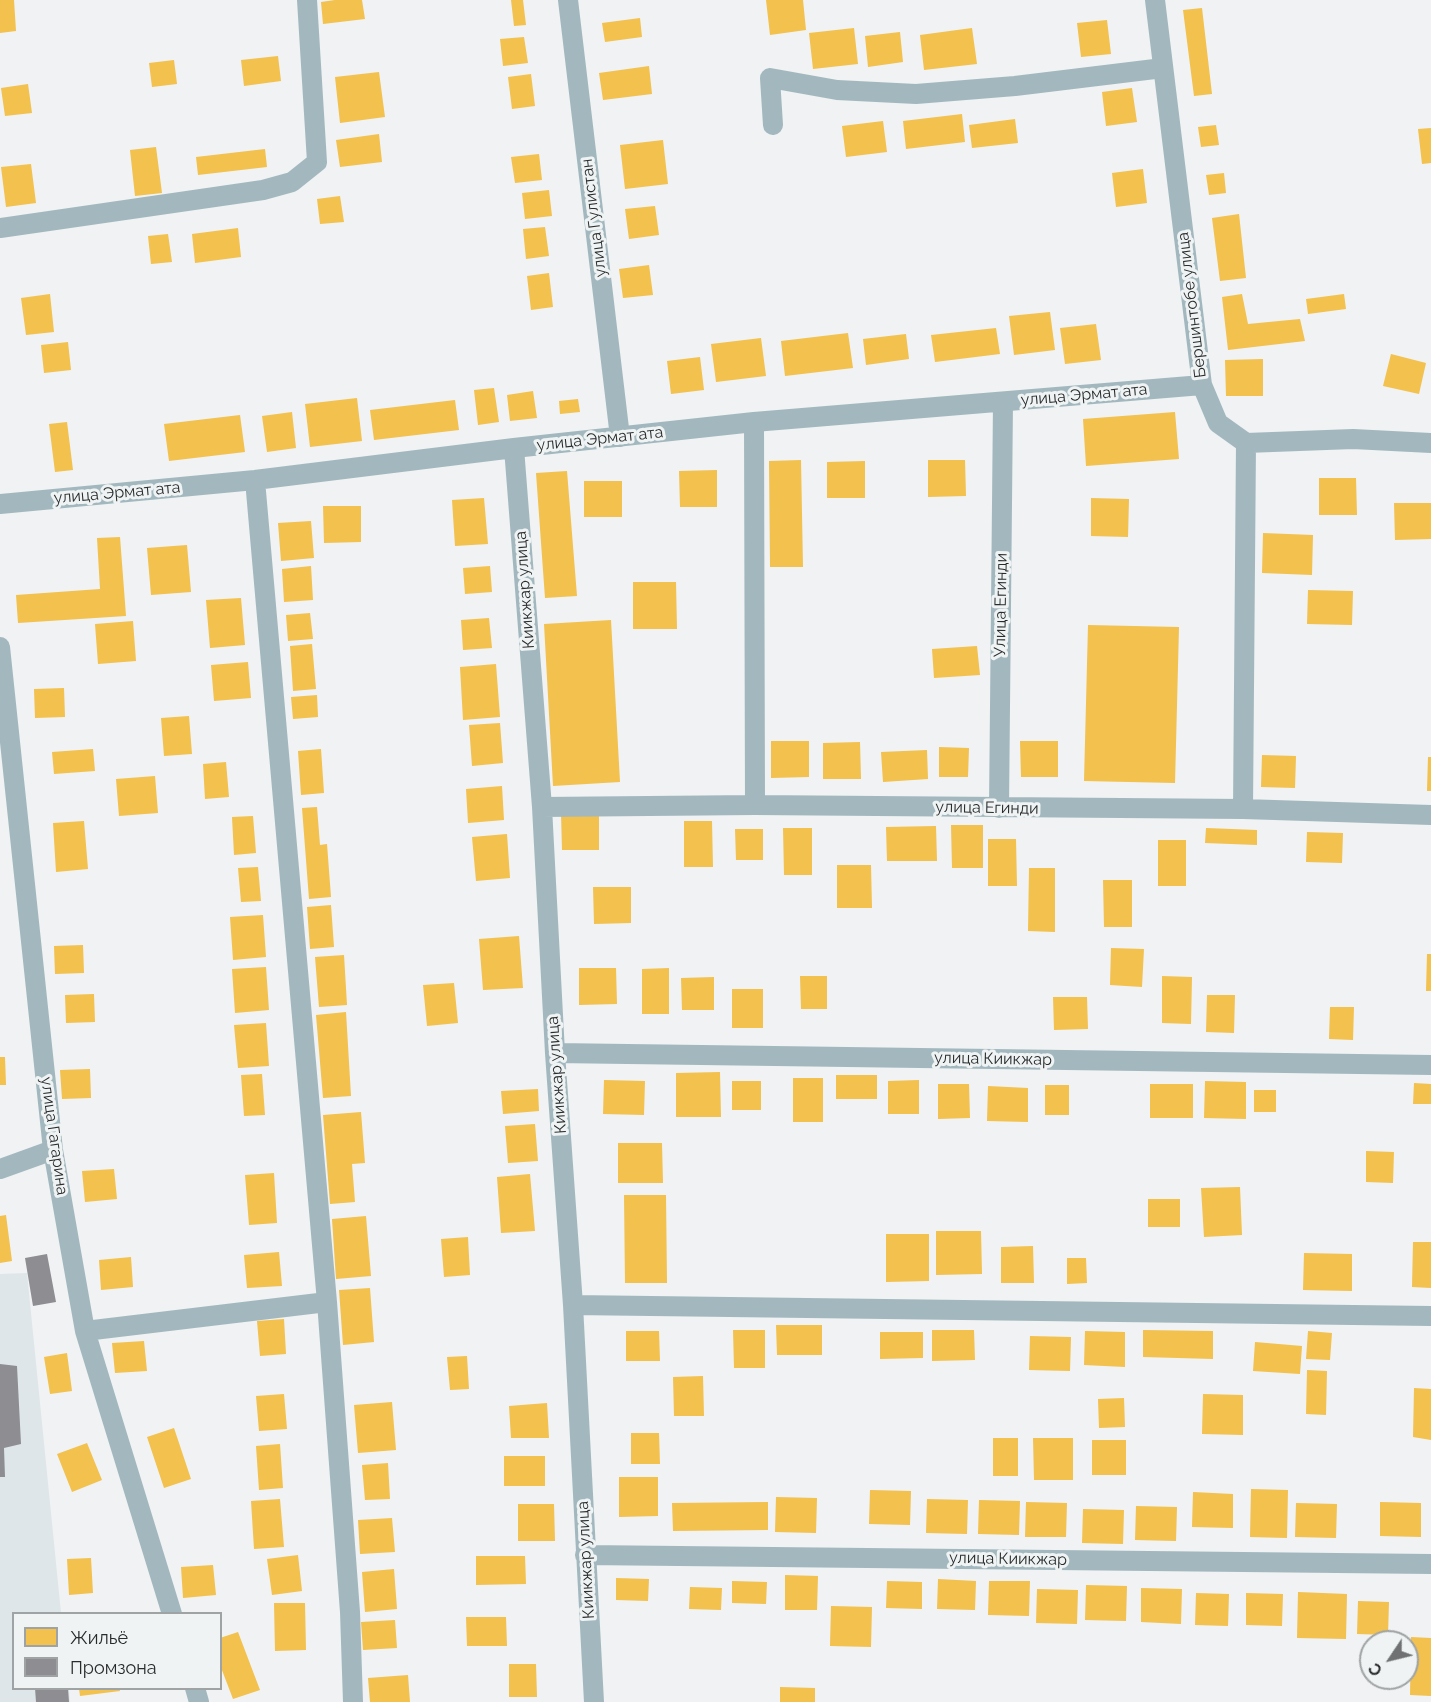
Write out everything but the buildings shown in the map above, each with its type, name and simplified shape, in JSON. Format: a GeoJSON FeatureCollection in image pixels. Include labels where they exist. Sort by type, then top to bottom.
{"type":"FeatureCollection","features":[{"type":"Feature","properties":{"kind":"street"},"geometry":{"type":"LineString","coordinates":[[0,228],[263,190],[292,182],[317,162],[307,0]]}},
{"type":"Feature","properties":{"kind":"street","name":"улица Гулистан"},"geometry":{"type":"LineString","coordinates":[[568,0],[620,437]]}},
{"type":"Feature","properties":{"kind":"street","name":"Бершинтобе улица"},"geometry":{"type":"LineString","coordinates":[[1155,0],[1202,385],[1218,423],[1246,443]]}},
{"type":"Feature","properties":{"kind":"street"},"geometry":{"type":"LineString","coordinates":[[773,125],[770,78],[837,90],[916,94],[1015,86],[1163,68]]}},
{"type":"Feature","properties":{"kind":"street","name":"улица Эрмат ата"},"geometry":{"type":"LineString","coordinates":[[0,504],[255,480],[514,448],[754,422],[1202,385]]}},
{"type":"Feature","properties":{"kind":"street","name":"Улица Егинди"},"geometry":{"type":"LineString","coordinates":[[999,808],[1003,402]]}},
{"type":"Feature","properties":{"kind":"street"},"geometry":{"type":"LineString","coordinates":[[754,422],[755,805]]}},
{"type":"Feature","properties":{"kind":"street"},"geometry":{"type":"LineString","coordinates":[[1243,809],[1246,443],[1353,439],[1431,443]]}},
{"type":"Feature","properties":{"kind":"street","name":"Киикжар улица"},"geometry":{"type":"LineString","coordinates":[[514,448],[542,807],[555,1053],[573,1305],[594,1702]]}},
{"type":"Feature","properties":{"kind":"street"},"geometry":{"type":"LineString","coordinates":[[255,480],[327,1302],[350,1612],[353,1702]]}},
{"type":"Feature","properties":{"kind":"street","name":"улица Гагарина"},"geometry":{"type":"LineString","coordinates":[[0,647],[53,1150],[85,1331],[171,1612]]}},
{"type":"Feature","properties":{"kind":"street","name":"улица Егинди"},"geometry":{"type":"LineString","coordinates":[[542,807],[755,805],[1243,809],[1431,815]]}},
{"type":"Feature","properties":{"kind":"street","name":"улица Киикжар"},"geometry":{"type":"LineString","coordinates":[[555,1053],[1431,1065]]}},
{"type":"Feature","properties":{"kind":"street"},"geometry":{"type":"LineString","coordinates":[[0,1169],[53,1150]]}},
{"type":"Feature","properties":{"kind":"street"},"geometry":{"type":"LineString","coordinates":[[85,1331],[327,1302]]}},
{"type":"Feature","properties":{"kind":"street"},"geometry":{"type":"LineString","coordinates":[[573,1305],[1431,1316]]}},
{"type":"Feature","properties":{"kind":"street","name":"улица Киикжар"},"geometry":{"type":"LineString","coordinates":[[585,1555],[1431,1564]]}},
{"type":"Feature","properties":{"kind":"shaded area"},"geometry":{"type":"Polygon","coordinates":[[[27,1273],[61,1612],[12,1612],[12,1690],[69,1690],[70,1702],[0,1702],[0,1274],[27,1273]]]}}]}
